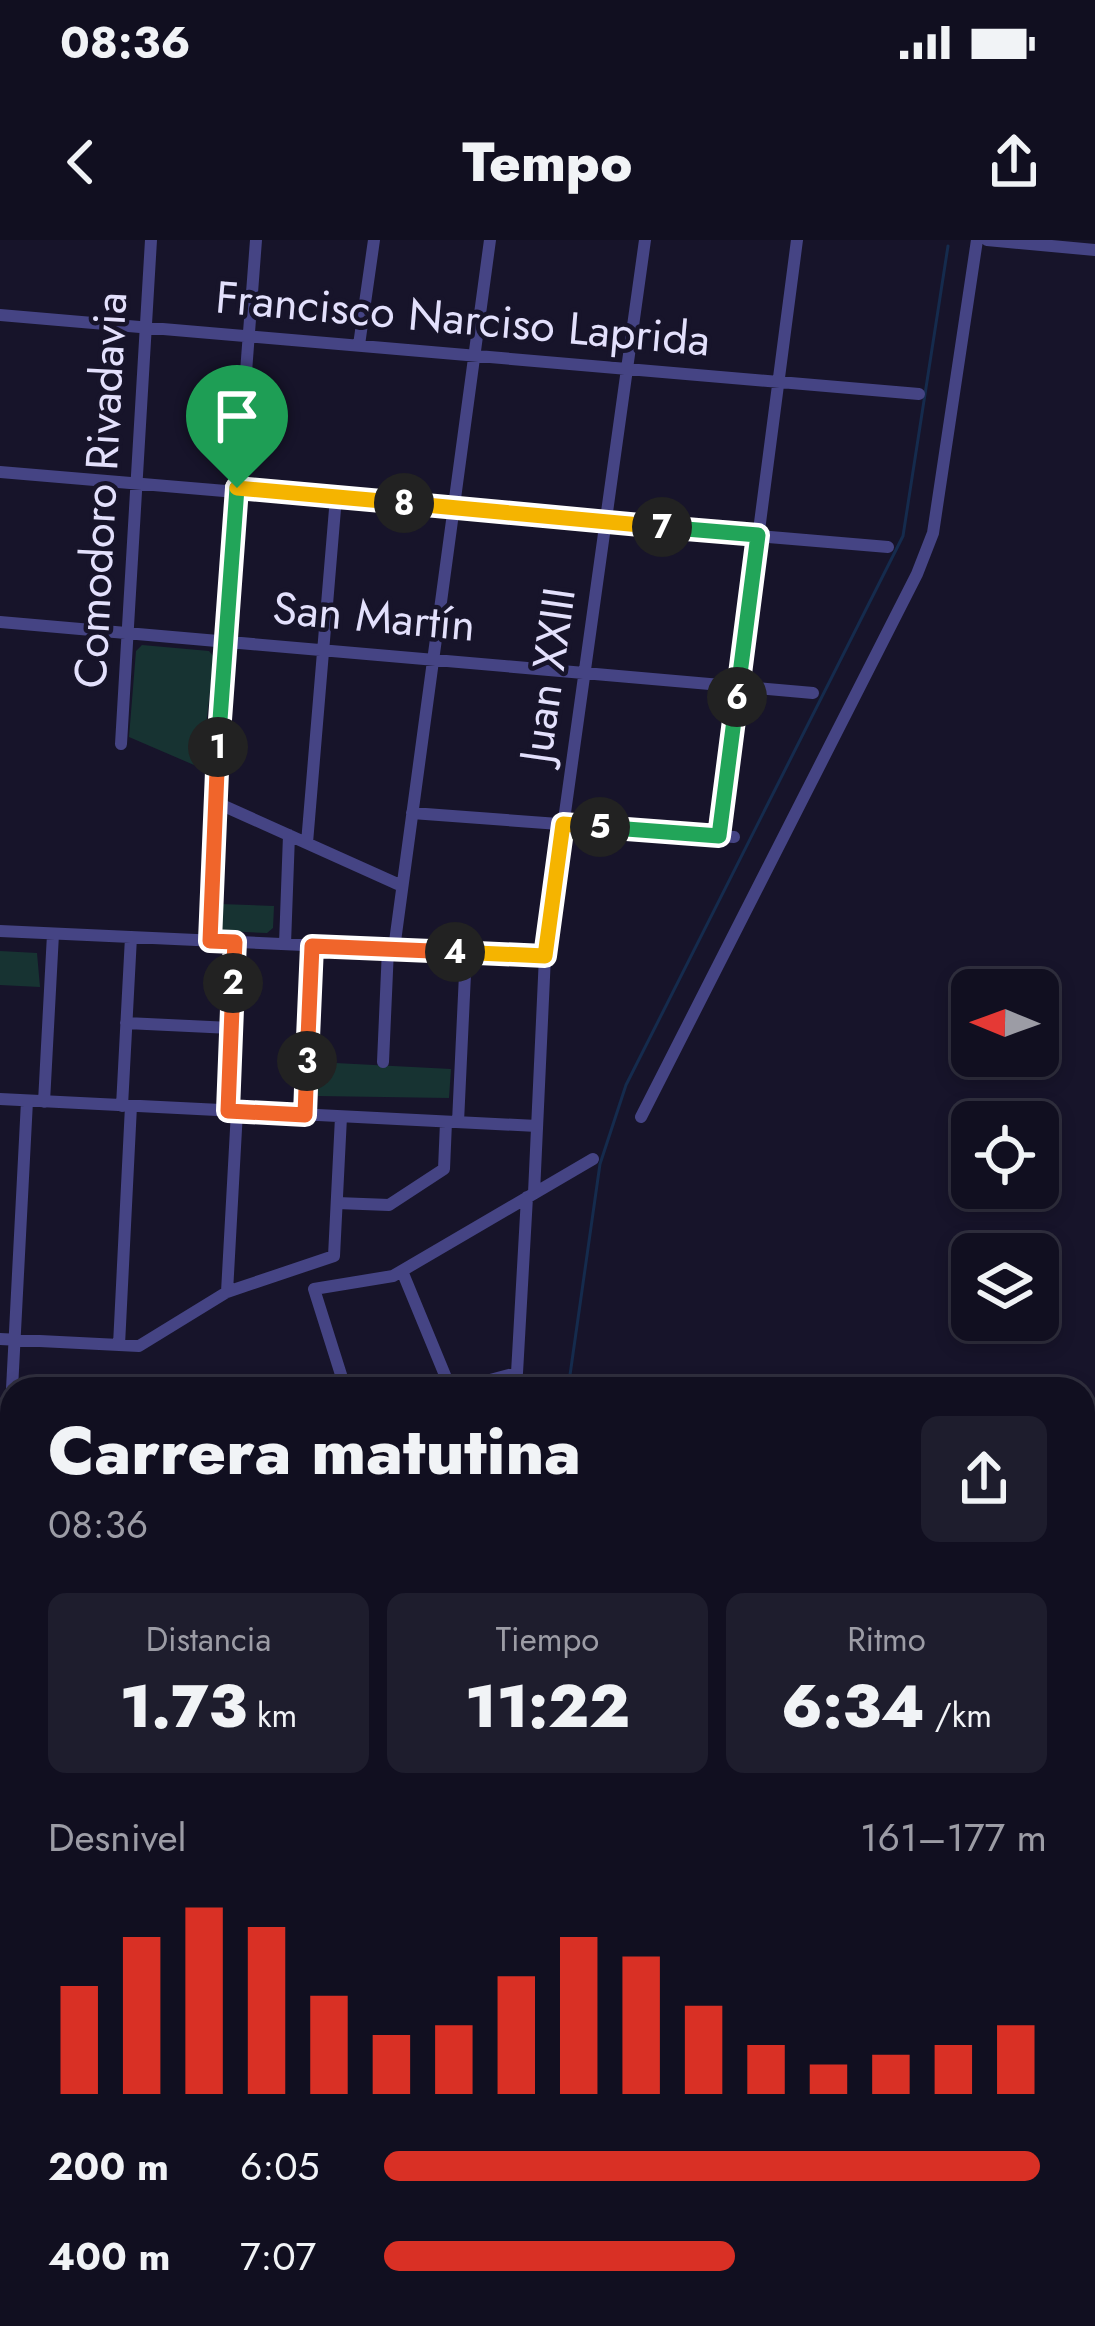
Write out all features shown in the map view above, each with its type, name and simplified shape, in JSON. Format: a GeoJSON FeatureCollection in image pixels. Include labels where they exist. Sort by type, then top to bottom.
{"type":"FeatureCollection","features":[{"type":"Feature","properties":{"kind":"street","name":"Comodoro Rivadavia"},"geometry":{"type":"LineString","coordinates":[[121,744],[151,240]]}},
{"type":"Feature","properties":{"kind":"street"},"geometry":{"type":"LineString","coordinates":[[210,941],[215,802],[256,240]]}},
{"type":"Feature","properties":{"kind":"street"},"geometry":{"type":"LineString","coordinates":[[359,344],[374,240]]}},
{"type":"Feature","properties":{"kind":"street"},"geometry":{"type":"LineString","coordinates":[[383,1062],[391,949],[490,240]]}},
{"type":"Feature","properties":{"kind":"street","name":"Juan XXIII"},"geometry":{"type":"LineString","coordinates":[[502,1377],[517,1373],[545,956],[645,240]]}},
{"type":"Feature","properties":{"kind":"street"},"geometry":{"type":"LineString","coordinates":[[719,836],[796,240]]}},
{"type":"Feature","properties":{"kind":"street"},"geometry":{"type":"LineString","coordinates":[[641,1117],[917,574],[932,532],[976,240]]}},
{"type":"Feature","properties":{"kind":"street"},"geometry":{"type":"LineString","coordinates":[[987,240],[1088,246]]}},
{"type":"Feature","properties":{"kind":"street","name":"Francisco Narciso Laprida"},"geometry":{"type":"LineString","coordinates":[[0,315],[919,394]]}},
{"type":"Feature","properties":{"kind":"street"},"geometry":{"type":"LineString","coordinates":[[0,472],[237,488],[888,547]]}},
{"type":"Feature","properties":{"kind":"street"},"geometry":{"type":"LineString","coordinates":[[307,843],[335,497]]}},
{"type":"Feature","properties":{"kind":"street","name":"San Martín"},"geometry":{"type":"LineString","coordinates":[[0,622],[813,693]]}},
{"type":"Feature","properties":{"kind":"street"},"geometry":{"type":"LineString","coordinates":[[215,802],[403,880]]}},
{"type":"Feature","properties":{"kind":"street"},"geometry":{"type":"LineString","coordinates":[[412,813],[734,837]]}},
{"type":"Feature","properties":{"kind":"street"},"geometry":{"type":"LineString","coordinates":[[285,944],[289,835]]}},
{"type":"Feature","properties":{"kind":"street"},"geometry":{"type":"LineString","coordinates":[[0,931],[545,956]]}},
{"type":"Feature","properties":{"kind":"street"},"geometry":{"type":"LineString","coordinates":[[44,1102],[53,934]]}},
{"type":"Feature","properties":{"kind":"street"},"geometry":{"type":"LineString","coordinates":[[119,1345],[131,937]]}},
{"type":"Feature","properties":{"kind":"street"},"geometry":{"type":"LineString","coordinates":[[226,1292],[235,942]]}},
{"type":"Feature","properties":{"kind":"street"},"geometry":{"type":"LineString","coordinates":[[305,1115],[312,946]]}},
{"type":"Feature","properties":{"kind":"street"},"geometry":{"type":"LineString","coordinates":[[337,1203],[389,1205],[444,1169],[466,952]]}},
{"type":"Feature","properties":{"kind":"street"},"geometry":{"type":"LineString","coordinates":[[126,1023],[231,1028]]}},
{"type":"Feature","properties":{"kind":"street"},"geometry":{"type":"LineString","coordinates":[[0,1100],[537,1126]]}},
{"type":"Feature","properties":{"kind":"street"},"geometry":{"type":"LineString","coordinates":[[11,1377],[8,1340],[27,1101]]}},
{"type":"Feature","properties":{"kind":"street"},"geometry":{"type":"LineString","coordinates":[[8,1340],[139,1346],[226,1292],[334,1256],[341,1117]]}},
{"type":"Feature","properties":{"kind":"street"},"geometry":{"type":"LineString","coordinates":[[342,1377],[314,1289],[402,1271],[593,1159]]}},
{"type":"Feature","properties":{"kind":"street"},"geometry":{"type":"LineString","coordinates":[[402,1271],[446,1377]]}},
{"type":"Feature","properties":{"kind":"green space"},"geometry":{"type":"Polygon","coordinates":[[[142,645],[209,651],[214,657],[201,768],[129,737],[136,651],[142,645]]]}},
{"type":"Feature","properties":{"kind":"green space"},"geometry":{"type":"Polygon","coordinates":[[[220,904],[274,906],[273,928],[267,933],[224,931],[218,925],[220,904]]]}},
{"type":"Feature","properties":{"kind":"green space"},"geometry":{"type":"Polygon","coordinates":[[[0,951],[37,953],[40,987],[0,985],[0,951]]]}},
{"type":"Feature","properties":{"kind":"green space"},"geometry":{"type":"Polygon","coordinates":[[[316,1062],[451,1069],[449,1098],[318,1096],[316,1062]]]}},
{"type":"Feature","properties":{"kind":"waterway"},"geometry":{"type":"LineString","coordinates":[[570,1377],[600,1164],[626,1085],[903,536],[948,246]]}},
{"type":"Feature","properties":{"kind":"route"},"geometry":{"type":"LineString","coordinates":[[237,488],[758,535],[719,836],[563,824],[545,956],[312,946],[305,1115],[228,1111],[235,942],[210,941],[216,768],[237,488]]}}]}
